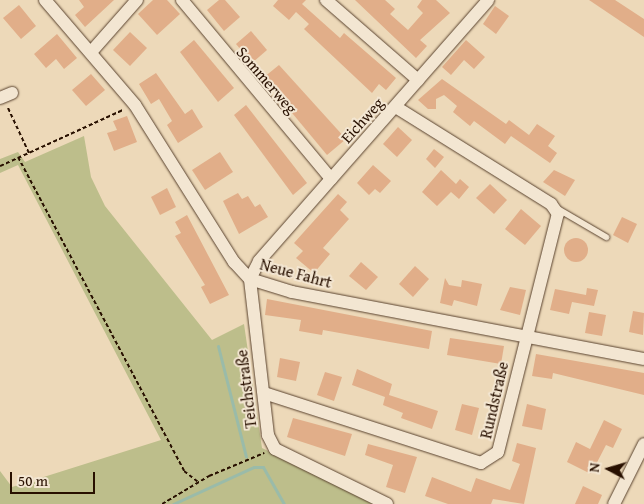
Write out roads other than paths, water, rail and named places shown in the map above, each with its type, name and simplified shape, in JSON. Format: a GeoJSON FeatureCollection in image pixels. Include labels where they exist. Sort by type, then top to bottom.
{"type":"FeatureCollection","features":[{"type":"Feature","properties":{"kind":"street","name":"Neue Fahrt"},"geometry":{"type":"LineString","coordinates":[[46,0],[92,51],[135,105],[234,262],[250,279],[292,292],[644,359]]}},
{"type":"Feature","properties":{"kind":"street"},"geometry":{"type":"LineString","coordinates":[[92,51],[137,0]]}},
{"type":"Feature","properties":{"kind":"street","name":"Sommerweg"},"geometry":{"type":"LineString","coordinates":[[182,0],[331,179]]}},
{"type":"Feature","properties":{"kind":"street"},"geometry":{"type":"LineString","coordinates":[[326,0],[418,80]]}},
{"type":"Feature","properties":{"kind":"street","name":"Eichweg"},"geometry":{"type":"LineString","coordinates":[[250,279],[259,261],[488,0]]}},
{"type":"Feature","properties":{"kind":"street"},"geometry":{"type":"LineString","coordinates":[[396,107],[551,204]]}},
{"type":"Feature","properties":{"kind":"street","name":"Rundstraße"},"geometry":{"type":"LineString","coordinates":[[264,393],[481,463],[498,452],[558,227],[558,214],[551,204]]}},
{"type":"Feature","properties":{"kind":"street","name":"Teichstraße"},"geometry":{"type":"LineString","coordinates":[[250,279],[268,435],[274,449],[387,504]]}},
{"type":"Feature","properties":{"kind":"street"},"geometry":{"type":"LineString","coordinates":[[614,504],[644,444]]}},
{"type":"Feature","properties":{"kind":"lane"},"geometry":{"type":"LineString","coordinates":[[551,204],[606,237]]}},
{"type":"Feature","properties":{"kind":"waterway"},"geometry":{"type":"LineString","coordinates":[[218,346],[246,457]]}},
{"type":"Feature","properties":{"kind":"waterway"},"geometry":{"type":"LineString","coordinates":[[173,504],[254,467],[263,467],[284,504]]}}]}
